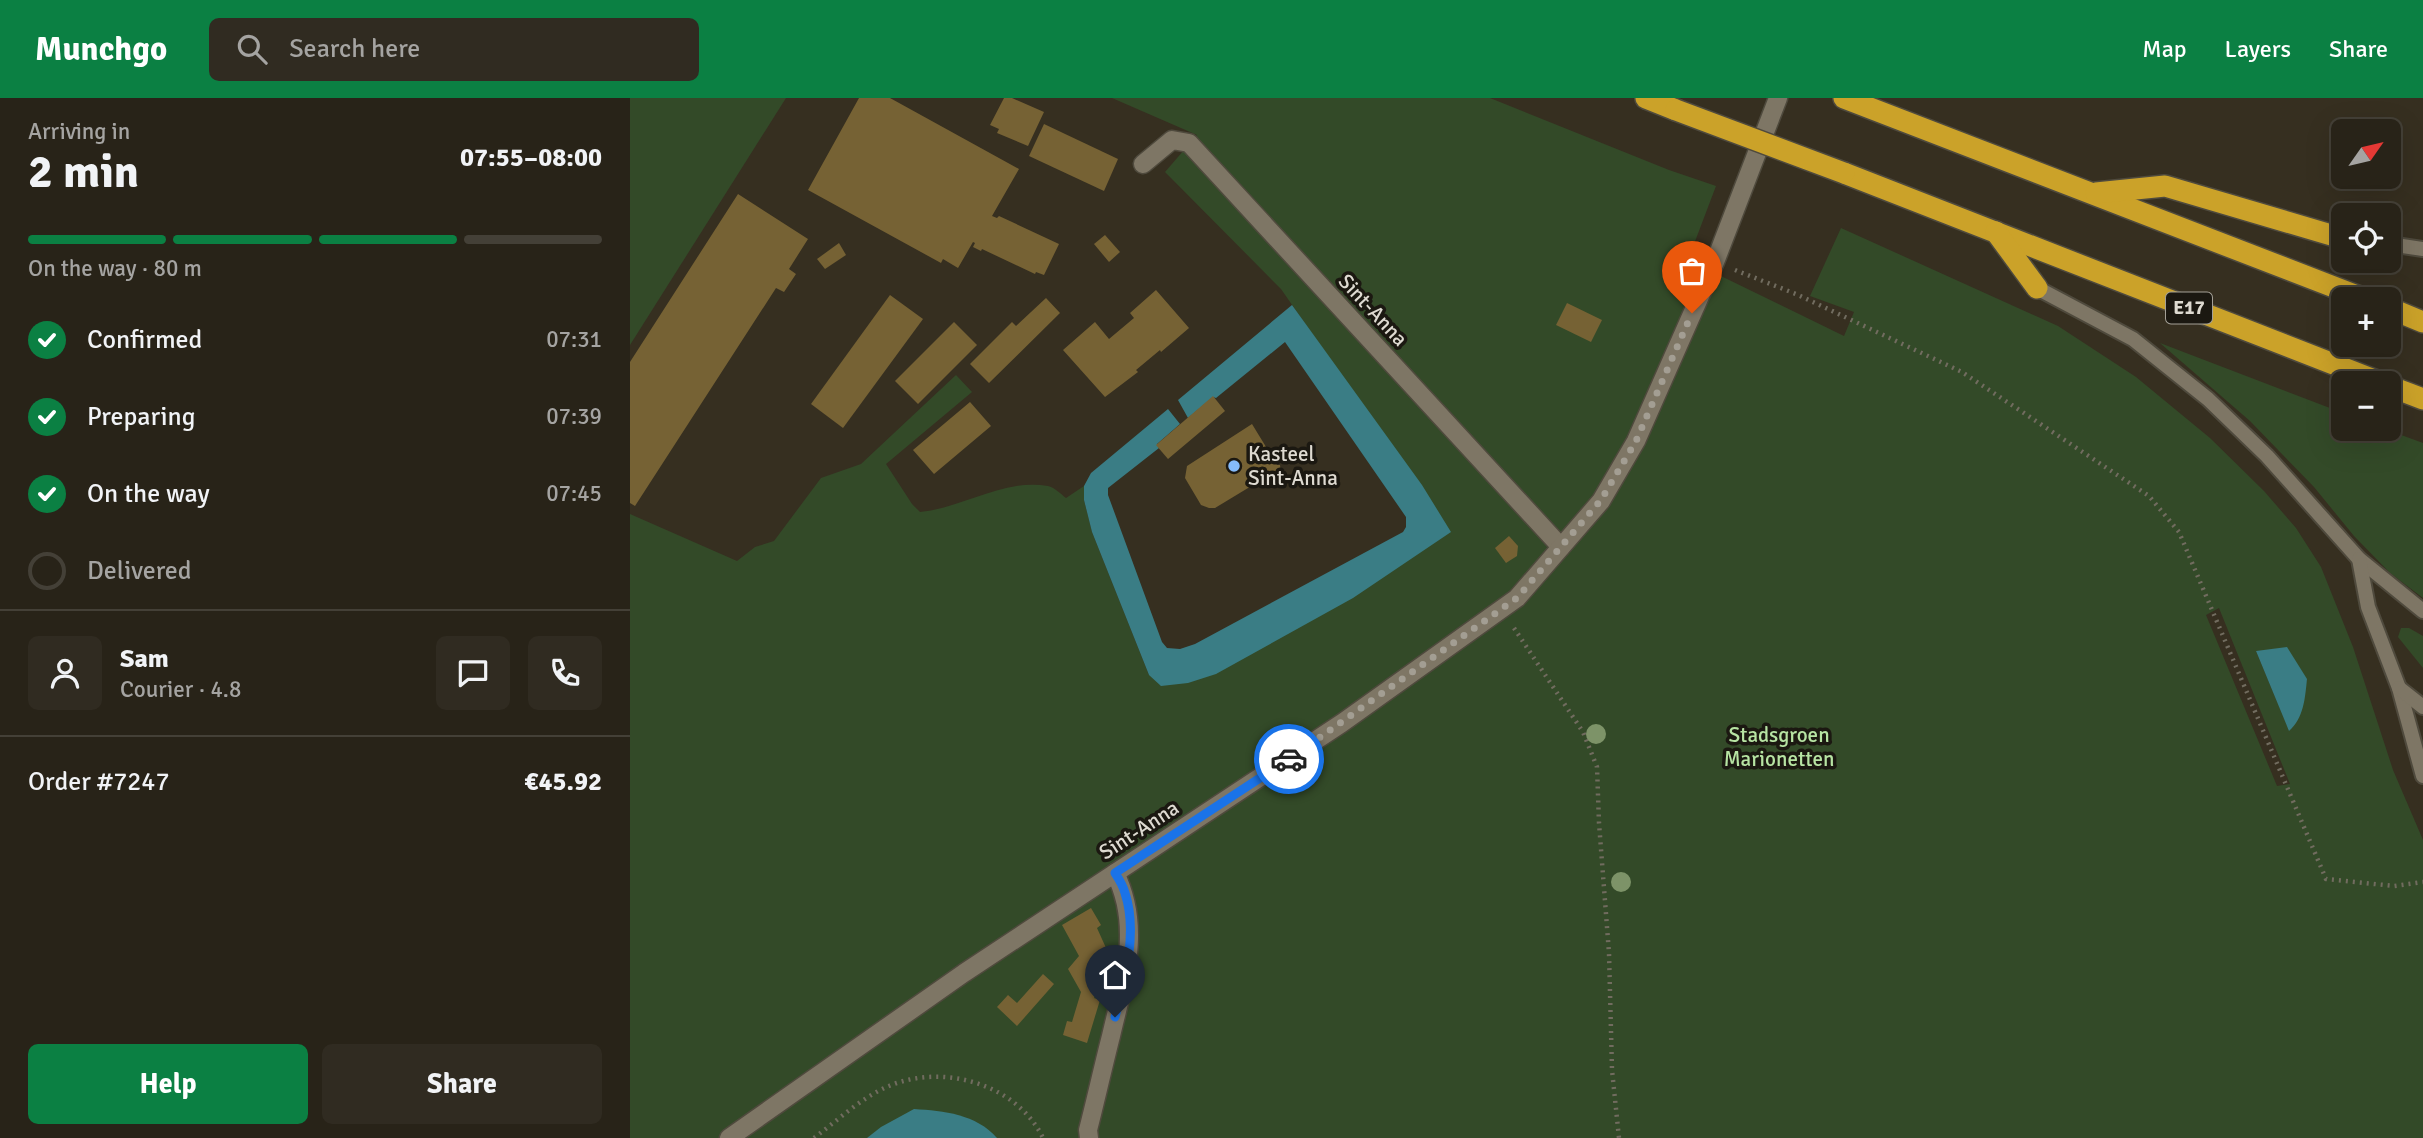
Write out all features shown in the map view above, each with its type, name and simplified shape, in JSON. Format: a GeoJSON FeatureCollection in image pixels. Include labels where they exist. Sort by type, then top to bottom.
{"type":"FeatureCollection","features":[{"type":"Feature","properties":{"kind":"highway","name":"E17"},"geometry":{"type":"LineString","coordinates":[[1646,98],[2351,371]]}},
{"type":"Feature","properties":{"kind":"highway"},"geometry":{"type":"LineString","coordinates":[[1843,98],[2334,287]]}},
{"type":"Feature","properties":{"kind":"highway"},"geometry":{"type":"LineString","coordinates":[[2091,193],[2165,186],[2331,234]]}},
{"type":"Feature","properties":{"kind":"highway"},"geometry":{"type":"LineString","coordinates":[[1996,232],[2037,288]]}},
{"type":"Feature","properties":{"kind":"highway"},"geometry":{"type":"LineString","coordinates":[[2401,313],[2423,321]]}},
{"type":"Feature","properties":{"kind":"highway"},"geometry":{"type":"LineString","coordinates":[[2401,391],[2423,399]]}},
{"type":"Feature","properties":{"kind":"street","name":"Sint-Anna"},"geometry":{"type":"LineString","coordinates":[[729,1138],[964,973],[1342,723],[1517,598],[1601,500],[1636,441],[1715,262],[1778,98]]}},
{"type":"Feature","properties":{"kind":"street","name":"Sint-Anna"},"geometry":{"type":"LineString","coordinates":[[1143,164],[1172,140],[1189,143],[1561,547]]}},
{"type":"Feature","properties":{"kind":"street"},"geometry":{"type":"LineString","coordinates":[[1089,1138],[1088,1130],[1121,993],[1129,938],[1125,894],[1115,873]]}},
{"type":"Feature","properties":{"kind":"lane"},"geometry":{"type":"LineString","coordinates":[[2401,246],[2423,249]]}},
{"type":"Feature","properties":{"kind":"lane"},"geometry":{"type":"LineString","coordinates":[[2037,288],[2133,339],[2208,399],[2267,456],[2359,559],[2423,611]]}},
{"type":"Feature","properties":{"kind":"lane"},"geometry":{"type":"LineString","coordinates":[[2359,559],[2368,607],[2399,688],[2423,776]]}},
{"type":"Feature","properties":{"kind":"lane"},"geometry":{"type":"LineString","coordinates":[[2399,688],[2423,707]]}},
{"type":"Feature","properties":{"kind":"path"},"geometry":{"type":"LineString","coordinates":[[1715,262],[1796,294],[1962,372],[2149,496],[2179,532],[2326,879],[2394,886],[2423,882]]}},
{"type":"Feature","properties":{"kind":"path"},"geometry":{"type":"LineString","coordinates":[[1502,610],[1583,732],[1597,767],[1609,953],[1612,1070],[1619,1138]]}},
{"type":"Feature","properties":{"kind":"path"},"geometry":{"type":"LineString","coordinates":[[814,1138],[889,1086],[911,1079],[938,1076],[967,1080],[996,1090],[1038,1128],[1043,1138]]}},
{"type":"Feature","properties":{"kind":"green space"},"geometry":{"type":"Polygon","coordinates":[[[630,98],[786,98],[630,345],[630,98]]]}},
{"type":"Feature","properties":{"kind":"green space","name":"Stadsgroen Marionetten"},"geometry":{"type":"Polygon","coordinates":[[[1112,98],[1490,98],[1669,170],[1716,186],[1688,260],[1844,336],[1854,312],[1810,296],[1841,228],[2058,326],[2136,377],[2210,438],[2264,491],[2296,528],[2321,567],[2353,647],[2393,770],[2423,840],[2423,1138],[630,1138],[630,514],[737,561],[755,547],[774,541],[821,478],[861,464],[956,375],[972,392],[886,464],[920,512],[1015,486],[1048,486],[1066,498],[1084,486],[1084,500],[1092,532],[1149,675],[1450,532],[1281,289],[1165,172],[1197,135],[1112,98]],[[2219,608],[2206,615],[2277,786],[2290,784],[2219,608]],[[2256,651],[2289,730],[2307,679],[2256,651]]]}},
{"type":"Feature","properties":{"kind":"green space"},"geometry":{"type":"Polygon","coordinates":[[[2160,343],[2331,408],[2331,441],[2401,441],[2401,435],[2423,443],[2423,598],[2390,573],[2354,536],[2314,487],[2250,421],[2160,343]]]}},
{"type":"Feature","properties":{"kind":"green space"},"geometry":{"type":"Polygon","coordinates":[[[2401,628],[2409,628],[2423,636],[2423,668],[2398,637],[2401,628]]]}},
{"type":"Feature","properties":{"kind":"water"},"geometry":{"type":"Polygon","coordinates":[[[1292,305],[1422,485],[1451,532],[1353,598],[1216,674],[1188,683],[1161,686],[1149,675],[1092,532],[1084,500],[1084,486],[1091,473],[1168,409],[1180,424],[1157,444],[1159,448],[1108,488],[1108,495],[1162,642],[1167,648],[1180,649],[1195,644],[1403,532],[1406,527],[1406,517],[1285,342],[1188,418],[1178,400],[1292,305]]]}},
{"type":"Feature","properties":{"kind":"water"},"geometry":{"type":"Polygon","coordinates":[[[2287,647],[2307,679],[2301,714],[2289,731],[2256,651],[2287,647]]]}},
{"type":"Feature","properties":{"kind":"water"},"geometry":{"type":"Polygon","coordinates":[[[914,1109],[959,1115],[989,1130],[997,1138],[867,1138],[914,1109]]]}},
{"type":"Feature","properties":{"kind":"building"},"geometry":{"type":"Polygon","coordinates":[[[859,98],[890,98],[1019,169],[992,216],[999,216],[1059,244],[1044,275],[1035,274],[982,249],[981,251],[973,247],[973,242],[958,268],[943,259],[941,263],[808,190],[859,98]]]}},
{"type":"Feature","properties":{"kind":"building"},"geometry":{"type":"Polygon","coordinates":[[[1004,98],[1012,98],[1044,112],[1028,146],[997,133],[999,129],[990,125],[1004,98]]]}},
{"type":"Feature","properties":{"kind":"building"},"geometry":{"type":"Polygon","coordinates":[[[1044,124],[1118,159],[1104,191],[1029,156],[1044,124]]]}},
{"type":"Feature","properties":{"kind":"building"},"geometry":{"type":"Polygon","coordinates":[[[738,194],[808,239],[789,269],[796,274],[784,292],[776,288],[635,506],[630,503],[630,362],[738,194]]]}},
{"type":"Feature","properties":{"kind":"building"},"geometry":{"type":"Polygon","coordinates":[[[1105,235],[1120,252],[1109,262],[1094,244],[1105,235]]]}},
{"type":"Feature","properties":{"kind":"building"},"geometry":{"type":"Polygon","coordinates":[[[839,243],[846,255],[825,269],[817,259],[839,243]]]}},
{"type":"Feature","properties":{"kind":"building"},"geometry":{"type":"Polygon","coordinates":[[[1156,290],[1189,328],[1105,397],[1063,350],[1095,322],[1109,339],[1134,318],[1130,313],[1156,290]]]}},
{"type":"Feature","properties":{"kind":"building"},"geometry":{"type":"Polygon","coordinates":[[[890,295],[923,319],[843,428],[811,404],[890,295]]]}},
{"type":"Feature","properties":{"kind":"building"},"geometry":{"type":"Polygon","coordinates":[[[1046,298],[1060,313],[989,383],[970,364],[1012,322],[1016,326],[1046,298]]]}},
{"type":"Feature","properties":{"kind":"building"},"geometry":{"type":"Polygon","coordinates":[[[1567,303],[1602,320],[1591,342],[1556,325],[1567,303]]]}},
{"type":"Feature","properties":{"kind":"building"},"geometry":{"type":"Polygon","coordinates":[[[954,322],[977,345],[918,404],[895,381],[954,322]]]}},
{"type":"Feature","properties":{"kind":"building"},"geometry":{"type":"Polygon","coordinates":[[[1213,396],[1225,411],[1168,459],[1156,445],[1213,396]]]}},
{"type":"Feature","properties":{"kind":"building"},"geometry":{"type":"Polygon","coordinates":[[[970,402],[991,426],[934,474],[913,450],[970,402]]]}},
{"type":"Feature","properties":{"kind":"building","name":"Kasteel Sint-Anna"},"geometry":{"type":"Polygon","coordinates":[[[1252,424],[1277,465],[1280,465],[1281,473],[1273,473],[1215,508],[1201,505],[1185,478],[1187,466],[1252,424]]]}},
{"type":"Feature","properties":{"kind":"building"},"geometry":{"type":"Polygon","coordinates":[[[1509,536],[1518,546],[1517,556],[1506,563],[1495,548],[1509,536]]]}},
{"type":"Feature","properties":{"kind":"building"},"geometry":{"type":"Polygon","coordinates":[[[1091,908],[1101,925],[1097,928],[1111,959],[1107,986],[1097,992],[1094,998],[1100,1000],[1087,1043],[1063,1035],[1067,1021],[1072,1022],[1081,992],[1068,969],[1079,956],[1062,925],[1091,908]]]}},
{"type":"Feature","properties":{"kind":"building"},"geometry":{"type":"Polygon","coordinates":[[[1043,974],[1054,984],[1017,1026],[997,1007],[1008,995],[1017,1003],[1043,974]]]}},
{"type":"Feature","properties":{"kind":"way so far"},"geometry":{"type":"LineString","coordinates":[[1289,759],[1517,598],[1601,500],[1636,441],[1692,313]]}},
{"type":"Feature","properties":{"kind":"place","name":"Kasteel Sint-Anna"},"geometry":{"type":"Point","coordinates":[1234,466]}},
{"type":"Feature","properties":{"kind":"route"},"geometry":{"type":"LineString","coordinates":[[1115,1017],[1127,964],[1129,916],[1125,894],[1115,873],[1289,759]]}}]}
